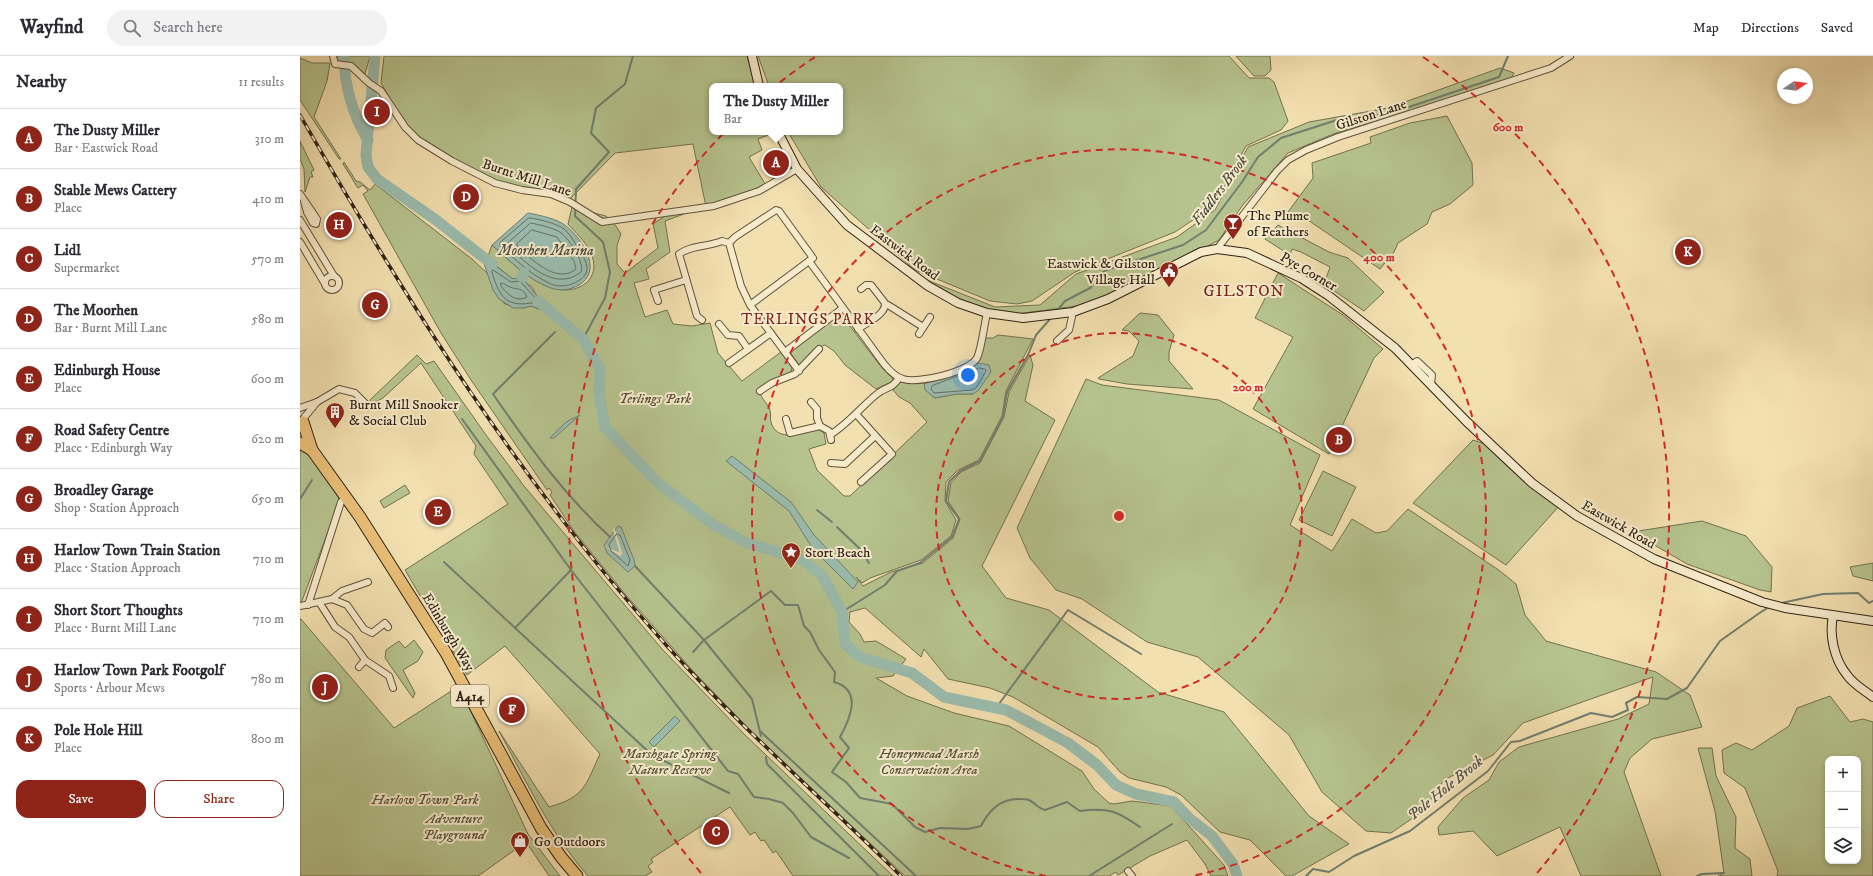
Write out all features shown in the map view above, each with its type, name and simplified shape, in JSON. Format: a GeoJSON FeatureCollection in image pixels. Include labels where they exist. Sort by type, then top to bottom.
{"type":"FeatureCollection","features":[{"type":"Feature","properties":{"kind":"highway","name":"Edinburgh Way"},"geometry":{"type":"LineString","coordinates":[[301,420],[312,450],[346,497],[446,653],[541,828],[561,857],[577,876]]}},
{"type":"Feature","properties":{"kind":"highway","name":"Edinburgh Way"},"geometry":{"type":"LineString","coordinates":[[300,443],[312,450]]}},
{"type":"Feature","properties":{"kind":"street","name":"Burnt Mill Lane"},"geometry":{"type":"LineString","coordinates":[[333,56],[334,63],[338,65],[350,65],[369,83],[381,91],[405,127],[418,140],[452,161],[495,183],[551,194],[570,202],[602,222],[714,206],[758,191],[797,169]]}},
{"type":"Feature","properties":{"kind":"street"},"geometry":{"type":"LineString","coordinates":[[752,56],[758,83]]}},
{"type":"Feature","properties":{"kind":"street","name":"Gilston Lane"},"geometry":{"type":"LineString","coordinates":[[1217,249],[1277,171],[1288,160],[1306,150],[1349,134],[1551,68],[1570,56]]}},
{"type":"Feature","properties":{"kind":"street","name":"Eastwick Road"},"geometry":{"type":"LineString","coordinates":[[780,135],[797,169],[847,225],[886,256],[942,295],[958,303],[987,313],[1023,318],[1061,315]]}},
{"type":"Feature","properties":{"kind":"street"},"geometry":{"type":"LineString","coordinates":[[300,194],[304,201]]}},
{"type":"Feature","properties":{"kind":"street"},"geometry":{"type":"LineString","coordinates":[[729,243],[735,237],[776,210],[779,211],[858,329],[884,364],[899,378],[904,380],[923,380],[970,364],[978,356],[987,313]]}},
{"type":"Feature","properties":{"kind":"street"},"geometry":{"type":"LineString","coordinates":[[300,220],[338,281],[336,289],[330,290],[325,284],[300,242]]}},
{"type":"Feature","properties":{"kind":"street"},"geometry":{"type":"LineString","coordinates":[[702,320],[697,316],[679,254],[686,249],[713,245],[722,241],[729,243]]}},
{"type":"Feature","properties":{"kind":"street"},"geometry":{"type":"LineString","coordinates":[[729,243],[743,291],[750,305],[799,371]]}},
{"type":"Feature","properties":{"kind":"street","name":"Pye Corner"},"geometry":{"type":"LineString","coordinates":[[1061,315],[1104,301],[1201,252],[1217,249],[1246,253],[1301,278],[1329,296],[1395,348],[1431,385]]}},
{"type":"Feature","properties":{"kind":"street"},"geometry":{"type":"LineString","coordinates":[[750,305],[811,259]]}},
{"type":"Feature","properties":{"kind":"street"},"geometry":{"type":"LineString","coordinates":[[325,284],[328,278],[334,276]]}},
{"type":"Feature","properties":{"kind":"street"},"geometry":{"type":"LineString","coordinates":[[658,301],[654,290],[686,280]]}},
{"type":"Feature","properties":{"kind":"street"},"geometry":{"type":"LineString","coordinates":[[858,329],[882,312],[885,306],[885,303],[871,285],[866,285],[861,289]]}},
{"type":"Feature","properties":{"kind":"street"},"geometry":{"type":"LineString","coordinates":[[885,306],[888,305],[923,328]]}},
{"type":"Feature","properties":{"kind":"street"},"geometry":{"type":"LineString","coordinates":[[785,352],[843,308]]}},
{"type":"Feature","properties":{"kind":"street"},"geometry":{"type":"LineString","coordinates":[[1057,340],[1069,330],[1073,312]]}},
{"type":"Feature","properties":{"kind":"street"},"geometry":{"type":"LineString","coordinates":[[920,334],[930,317]]}},
{"type":"Feature","properties":{"kind":"street"},"geometry":{"type":"LineString","coordinates":[[719,324],[728,335],[739,336],[748,349]]}},
{"type":"Feature","properties":{"kind":"street"},"geometry":{"type":"LineString","coordinates":[[729,363],[771,333]]}},
{"type":"Feature","properties":{"kind":"street"},"geometry":{"type":"LineString","coordinates":[[760,392],[772,383],[795,374],[818,349]]}},
{"type":"Feature","properties":{"kind":"street"},"geometry":{"type":"LineString","coordinates":[[811,402],[817,409],[817,418],[820,426],[829,431],[831,438],[877,394],[894,386],[899,378]]}},
{"type":"Feature","properties":{"kind":"street","name":"Eastwick Road"},"geometry":{"type":"LineString","coordinates":[[1431,385],[1472,428],[1527,478],[1567,508],[1654,559],[1762,602],[1833,616],[1873,621]]}},
{"type":"Feature","properties":{"kind":"street"},"geometry":{"type":"LineString","coordinates":[[300,408],[317,402],[339,389],[355,393],[369,407]]}},
{"type":"Feature","properties":{"kind":"street"},"geometry":{"type":"LineString","coordinates":[[301,420],[317,402]]}},
{"type":"Feature","properties":{"kind":"street"},"geometry":{"type":"LineString","coordinates":[[856,414],[892,454],[861,482]]}},
{"type":"Feature","properties":{"kind":"street"},"geometry":{"type":"LineString","coordinates":[[786,419],[790,433],[820,426]]}},
{"type":"Feature","properties":{"kind":"street"},"geometry":{"type":"LineString","coordinates":[[831,463],[845,464],[875,436]]}},
{"type":"Feature","properties":{"kind":"street"},"geometry":{"type":"LineString","coordinates":[[308,605],[341,502],[346,497]]}},
{"type":"Feature","properties":{"kind":"street"},"geometry":{"type":"LineString","coordinates":[[300,606],[332,599],[342,591],[368,582]]}},
{"type":"Feature","properties":{"kind":"street"},"geometry":{"type":"LineString","coordinates":[[332,599],[347,605],[364,629],[372,633],[385,623],[388,627]]}},
{"type":"Feature","properties":{"kind":"street"},"geometry":{"type":"LineString","coordinates":[[318,602],[335,627],[349,637],[365,660],[389,676],[394,688]]}},
{"type":"Feature","properties":{"kind":"street"},"geometry":{"type":"LineString","coordinates":[[1833,616],[1830,629],[1842,667],[1854,683],[1873,697]]}},
{"type":"Feature","properties":{"kind":"street"},"geometry":{"type":"LineString","coordinates":[[359,667],[365,660]]}},
{"type":"Feature","properties":{"kind":"green space"},"geometry":{"type":"Polygon","coordinates":[[[337,56],[370,56],[365,74],[353,64],[338,61],[337,56]]]}},
{"type":"Feature","properties":{"kind":"green space"},"geometry":{"type":"Polygon","coordinates":[[[384,56],[747,56],[754,83],[709,83],[709,135],[768,135],[758,139],[762,150],[749,157],[767,187],[706,207],[693,144],[615,153],[569,200],[510,186],[483,175],[428,144],[412,131],[397,111],[381,83],[384,56]]]}},
{"type":"Feature","properties":{"kind":"green space"},"geometry":{"type":"Polygon","coordinates":[[[758,56],[1229,56],[1249,78],[1269,78],[1274,82],[1288,121],[1281,130],[1246,146],[1214,206],[1175,232],[1075,272],[1032,301],[1017,304],[990,301],[915,270],[821,187],[790,135],[843,135],[843,83],[768,83],[758,56]]]}},
{"type":"Feature","properties":{"kind":"green space"},"geometry":{"type":"Polygon","coordinates":[[[1236,56],[1270,56],[1271,70],[1265,76],[1254,76],[1236,56]]]}},
{"type":"Feature","properties":{"kind":"green space"},"geometry":{"type":"Polygon","coordinates":[[[300,58],[312,63],[330,63],[327,81],[314,117],[341,159],[339,159],[300,100],[300,58]]]}},
{"type":"Feature","properties":{"kind":"green space"},"geometry":{"type":"Polygon","coordinates":[[[1500,68],[1514,73],[1509,82],[1333,134],[1288,153],[1242,206],[1219,240],[1100,303],[1016,314],[978,309],[927,280],[995,307],[1040,305],[1076,274],[1177,237],[1215,210],[1248,147],[1309,122],[1388,108],[1500,68]]]}},
{"type":"Feature","properties":{"kind":"green space"},"geometry":{"type":"Polygon","coordinates":[[[1447,116],[1472,163],[1473,185],[1450,204],[1432,212],[1427,224],[1398,243],[1394,252],[1380,269],[1302,216],[1288,212],[1313,178],[1312,163],[1371,143],[1370,137],[1410,123],[1447,116]]]}},
{"type":"Feature","properties":{"kind":"green space"},"geometry":{"type":"Polygon","coordinates":[[[300,141],[314,170],[311,172],[313,177],[310,177],[305,192],[304,169],[300,159],[300,141]]]}},
{"type":"Feature","properties":{"kind":"green space"},"geometry":{"type":"Polygon","coordinates":[[[344,162],[356,181],[360,182],[370,190],[375,184],[472,259],[489,275],[493,290],[505,304],[523,308],[531,306],[544,311],[532,287],[526,283],[522,277],[513,279],[487,259],[492,245],[535,281],[552,288],[571,290],[586,283],[594,270],[593,261],[588,247],[568,224],[573,203],[594,213],[606,216],[616,226],[621,234],[617,245],[617,264],[625,273],[658,248],[653,224],[665,216],[664,211],[682,209],[684,214],[665,221],[670,252],[646,269],[649,279],[634,283],[645,317],[667,310],[673,324],[692,326],[710,323],[718,353],[742,381],[781,352],[792,367],[791,373],[774,379],[759,388],[760,394],[769,407],[771,422],[774,429],[785,435],[799,434],[818,429],[824,433],[826,444],[809,449],[817,470],[844,496],[850,496],[927,422],[910,403],[899,397],[893,390],[901,382],[924,382],[979,359],[986,338],[993,338],[998,335],[1033,339],[1006,391],[1002,416],[979,460],[958,470],[946,482],[945,501],[956,520],[951,536],[921,560],[870,578],[862,583],[856,577],[863,586],[891,572],[923,563],[953,538],[960,519],[948,501],[951,483],[961,472],[980,463],[1004,417],[1009,392],[1030,355],[1033,365],[1025,401],[1055,420],[982,566],[1006,598],[1049,610],[1158,692],[1224,712],[1309,816],[1349,844],[1292,876],[1286,876],[1250,840],[1220,832],[1181,795],[1166,787],[1129,778],[1120,772],[1098,747],[1013,697],[990,688],[948,679],[924,649],[921,657],[865,608],[850,612],[849,622],[860,634],[864,642],[876,641],[906,659],[893,676],[876,678],[907,696],[954,713],[1009,726],[1082,771],[1094,789],[1109,803],[1114,804],[1132,801],[1171,806],[1224,865],[1228,876],[1211,876],[1205,864],[1187,840],[1150,856],[1118,875],[1116,872],[1109,876],[905,876],[751,731],[693,671],[625,594],[574,531],[550,495],[552,492],[549,488],[547,490],[471,380],[441,333],[363,194],[368,191],[363,185],[358,188],[343,164],[344,162]],[[978,363],[952,375],[924,383],[928,392],[935,398],[957,394],[973,394],[978,363]]]}},
{"type":"Feature","properties":{"kind":"green space"},"geometry":{"type":"Polygon","coordinates":[[[1278,225],[1329,252],[1348,258],[1384,292],[1364,311],[1324,284],[1330,267],[1292,249],[1290,255],[1265,239],[1278,225]]]}},
{"type":"Feature","properties":{"kind":"green space"},"geometry":{"type":"Polygon","coordinates":[[[1278,273],[1343,315],[1383,349],[1374,358],[1329,454],[1253,409],[1293,337],[1255,318],[1278,273]]]}},
{"type":"Feature","properties":{"kind":"green space"},"geometry":{"type":"Polygon","coordinates":[[[840,313],[882,368],[892,377],[893,381],[876,389],[845,365],[834,351],[825,345],[814,349],[800,365],[796,363],[797,362],[789,351],[840,313]]]}},
{"type":"Feature","properties":{"kind":"green space"},"geometry":{"type":"Polygon","coordinates":[[[1140,313],[1158,315],[1174,335],[1169,352],[1169,361],[1193,389],[1127,384],[1098,378],[1133,356],[1139,341],[1129,331],[1122,330],[1140,313]]]}},
{"type":"Feature","properties":{"kind":"green space","name":"Marshgate Spring Nature Reserve"},"geometry":{"type":"Polygon","coordinates":[[[417,355],[426,364],[434,361],[524,486],[662,649],[744,734],[893,876],[793,876],[776,851],[773,853],[764,840],[761,841],[755,832],[750,835],[730,807],[651,859],[653,862],[648,866],[652,872],[645,876],[588,876],[574,859],[550,824],[499,731],[549,807],[570,799],[582,789],[587,782],[600,754],[505,646],[467,675],[405,570],[508,504],[474,454],[476,446],[421,363],[383,398],[372,404],[370,400],[417,355]]]}},
{"type":"Feature","properties":{"kind":"green space"},"geometry":{"type":"Polygon","coordinates":[[[1086,379],[1102,385],[1219,400],[1320,455],[1290,525],[1332,551],[1352,519],[1376,533],[1387,531],[1408,509],[1500,571],[1516,584],[1525,615],[1546,641],[1656,672],[1690,695],[1702,727],[1652,739],[1630,758],[1624,772],[1661,876],[1581,876],[1560,827],[1497,856],[1473,831],[1439,835],[1438,827],[1463,798],[1489,780],[1499,762],[1519,747],[1618,719],[1649,704],[1653,677],[1523,723],[1493,755],[1444,780],[1423,811],[1391,833],[1366,831],[1322,792],[1289,735],[1198,657],[1147,642],[1082,599],[1056,590],[1030,558],[1017,528],[1086,379]]]}},
{"type":"Feature","properties":{"kind":"green space"},"geometry":{"type":"Polygon","coordinates":[[[1473,440],[1491,446],[1560,505],[1506,565],[1413,503],[1473,440]]]}},
{"type":"Feature","properties":{"kind":"green space"},"geometry":{"type":"Polygon","coordinates":[[[300,448],[318,461],[340,500],[300,606],[300,448]]]}},
{"type":"Feature","properties":{"kind":"green space"},"geometry":{"type":"Polygon","coordinates":[[[1323,471],[1356,487],[1332,536],[1299,520],[1323,471]]]}},
{"type":"Feature","properties":{"kind":"green space"},"geometry":{"type":"Polygon","coordinates":[[[405,485],[410,493],[384,508],[380,501],[405,485]]]}},
{"type":"Feature","properties":{"kind":"green space"},"geometry":{"type":"Polygon","coordinates":[[[1702,521],[1746,536],[1772,567],[1771,592],[1760,590],[1687,564],[1632,532],[1702,521]]]}},
{"type":"Feature","properties":{"kind":"green space"},"geometry":{"type":"Polygon","coordinates":[[[1873,563],[1873,581],[1853,576],[1850,567],[1873,563]]]}},
{"type":"Feature","properties":{"kind":"green space","name":"Harlow Town Park"},"geometry":{"type":"Polygon","coordinates":[[[300,618],[394,728],[459,686],[528,834],[560,876],[549,876],[526,842],[478,876],[300,876],[300,618]]]}},
{"type":"Feature","properties":{"kind":"green space"},"geometry":{"type":"Polygon","coordinates":[[[414,640],[423,652],[418,661],[403,670],[415,693],[413,698],[385,658],[386,650],[399,641],[405,648],[414,640]]]}},
{"type":"Feature","properties":{"kind":"green space"},"geometry":{"type":"Polygon","coordinates":[[[1830,696],[1850,722],[1863,719],[1873,722],[1873,876],[1777,876],[1778,871],[1745,788],[1724,773],[1722,750],[1736,743],[1752,750],[1789,726],[1797,708],[1830,696]]]}},
{"type":"Feature","properties":{"kind":"green space"},"geometry":{"type":"Polygon","coordinates":[[[1698,748],[1712,748],[1716,776],[1736,817],[1735,848],[1750,859],[1752,876],[1718,876],[1724,873],[1715,811],[1698,748]]]}},
{"type":"Feature","properties":{"kind":"water"},"geometry":{"type":"Polygon","coordinates":[[[372,92],[374,93],[370,122],[369,121],[372,92]]]}},
{"type":"Feature","properties":{"kind":"water","name":"Moorhen Marina"},"geometry":{"type":"Polygon","coordinates":[[[528,213],[558,221],[573,232],[585,248],[588,257],[590,266],[589,274],[584,281],[575,287],[560,290],[543,285],[527,275],[492,245],[528,213]]]}},
{"type":"Feature","properties":{"kind":"water"},"geometry":{"type":"Polygon","coordinates":[[[481,255],[513,279],[522,277],[548,310],[544,311],[531,306],[513,308],[499,299],[493,290],[481,255]]]}},
{"type":"Feature","properties":{"kind":"water"},"geometry":{"type":"Polygon","coordinates":[[[978,363],[989,365],[991,372],[978,391],[972,394],[957,394],[935,398],[925,390],[924,383],[952,375],[978,363]]]}},
{"type":"Feature","properties":{"kind":"water"},"geometry":{"type":"Polygon","coordinates":[[[580,415],[554,438],[550,438],[566,422],[580,415]]]}},
{"type":"Feature","properties":{"kind":"water"},"geometry":{"type":"Polygon","coordinates":[[[732,456],[791,502],[814,535],[858,582],[853,589],[813,549],[789,511],[726,461],[732,456]]]}},
{"type":"Feature","properties":{"kind":"water"},"geometry":{"type":"Polygon","coordinates":[[[618,526],[621,527],[634,560],[635,566],[628,572],[607,553],[604,545],[618,526]]]}},
{"type":"Feature","properties":{"kind":"water"},"geometry":{"type":"Polygon","coordinates":[[[675,716],[680,721],[654,747],[649,742],[675,716]]]}},
{"type":"Feature","properties":{"kind":"pier"},"geometry":{"type":"Polygon","coordinates":[[[614,527],[622,553],[621,556],[602,545],[620,553],[613,530],[614,527]]]}},
{"type":"Feature","properties":{"kind":"waterway"},"geometry":{"type":"LineString","coordinates":[[344,56],[344,67],[350,100],[358,121],[368,140]]}},
{"type":"Feature","properties":{"kind":"waterway"},"geometry":{"type":"LineString","coordinates":[[375,56],[366,155],[368,167],[377,179],[436,220],[492,264]]}},
{"type":"Feature","properties":{"kind":"waterway"},"geometry":{"type":"LineString","coordinates":[[583,339],[605,298],[610,272],[603,242],[575,216],[576,189],[609,152],[591,133],[596,108],[625,84],[633,56]]}},
{"type":"Feature","properties":{"kind":"waterway","name":"Fiddlers Brook"},"geometry":{"type":"LineString","coordinates":[[1056,312],[1065,301],[1090,288],[1104,271],[1183,245],[1206,230],[1242,182],[1258,157],[1281,138],[1340,119],[1363,119],[1397,111],[1499,77],[1508,56]]}},
{"type":"Feature","properties":{"kind":"waterway"},"geometry":{"type":"LineString","coordinates":[[522,277],[524,273]]}},
{"type":"Feature","properties":{"kind":"waterway"},"geometry":{"type":"LineString","coordinates":[[538,301],[583,339],[600,369],[599,394],[605,427],[657,482],[712,524],[745,542],[803,560],[822,575],[842,612],[845,644],[860,657],[912,673],[944,697],[1006,710],[1068,743],[1097,765],[1116,785],[1136,794],[1174,802],[1189,818],[1212,836],[1233,864],[1237,876]]}},
{"type":"Feature","properties":{"kind":"waterway","name":"Fiddlers Brook"},"geometry":{"type":"LineString","coordinates":[[842,612],[885,585],[897,571],[920,563],[952,537],[959,519],[946,501],[949,482],[960,471],[980,461],[1003,417],[1007,392],[1028,355],[1036,335],[1051,318]]}},
{"type":"Feature","properties":{"kind":"waterway"},"geometry":{"type":"LineString","coordinates":[[555,332],[493,394],[547,469],[577,504],[610,537]]}},
{"type":"Feature","properties":{"kind":"waterway"},"geometry":{"type":"LineString","coordinates":[[462,419],[571,570],[728,771],[738,774],[754,797],[783,803],[793,813],[811,837],[849,858]]}},
{"type":"Feature","properties":{"kind":"waterway"},"geometry":{"type":"LineString","coordinates":[[300,499],[312,480]]}},
{"type":"Feature","properties":{"kind":"waterway"},"geometry":{"type":"LineString","coordinates":[[817,510],[832,522]]}},
{"type":"Feature","properties":{"kind":"waterway"},"geometry":{"type":"LineString","coordinates":[[837,527],[861,550],[869,563]]}},
{"type":"Feature","properties":{"kind":"waterway"},"geometry":{"type":"LineString","coordinates":[[444,562],[652,755],[729,793]]}},
{"type":"Feature","properties":{"kind":"waterway"},"geometry":{"type":"LineString","coordinates":[[635,566],[704,640],[752,699],[761,736]]}},
{"type":"Feature","properties":{"kind":"waterway"},"geometry":{"type":"LineString","coordinates":[[515,628],[571,570]]}},
{"type":"Feature","properties":{"kind":"waterway"},"geometry":{"type":"LineString","coordinates":[[693,652],[704,640],[771,591],[785,605],[798,605],[804,626],[810,632],[819,650],[835,672],[834,682],[843,686],[849,691],[852,706],[840,737],[849,748],[832,772],[846,782],[860,798],[892,804],[915,827],[925,832],[940,828],[968,829],[981,826],[996,806],[1013,799],[1029,800],[1045,810],[1067,802],[1080,811],[1105,810],[1125,817],[1140,827]]}},
{"type":"Feature","properties":{"kind":"waterway","name":"Pole Hole Brook"},"geometry":{"type":"LineString","coordinates":[[1777,604],[1823,594],[1858,593],[1869,603],[1873,601]]}},
{"type":"Feature","properties":{"kind":"waterway","name":"Pole Hole Brook"},"geometry":{"type":"LineString","coordinates":[[1306,876],[1313,869],[1329,872],[1354,856],[1410,831],[1488,771],[1511,742],[1520,741],[1591,713],[1612,717],[1628,710],[1626,703],[1637,697],[1667,699],[1687,688],[1720,641],[1769,607]]}},
{"type":"Feature","properties":{"kind":"waterway"},"geometry":{"type":"LineString","coordinates":[[996,708],[1068,610],[1141,654]]}},
{"type":"Feature","properties":{"kind":"waterway"},"geometry":{"type":"LineString","coordinates":[[760,731],[916,876]]}},
{"type":"Feature","properties":{"kind":"waterway"},"geometry":{"type":"LineString","coordinates":[[766,757],[767,764],[879,876]]}},
{"type":"Feature","properties":{"kind":"waterway"},"geometry":{"type":"LineString","coordinates":[[1089,876],[1172,824]]}},
{"type":"Feature","properties":{"kind":"waterway"},"geometry":{"type":"LineString","coordinates":[[1697,876],[1702,874],[1724,873]]}},
{"type":"Feature","properties":{"kind":"railway"},"geometry":{"type":"LineString","coordinates":[[300,115],[382,254],[469,390],[515,457],[614,585],[667,646],[723,705],[901,876]]}},
{"type":"Feature","properties":{"kind":"place","name":"Short Stort Thoughts"},"geometry":{"type":"Point","coordinates":[377,112]}},
{"type":"Feature","properties":{"kind":"place","name":"The Dusty Miller"},"geometry":{"type":"Point","coordinates":[776,163]}},
{"type":"Feature","properties":{"kind":"place","name":"The Moorhen"},"geometry":{"type":"Point","coordinates":[466,197]}},
{"type":"Feature","properties":{"kind":"place","name":"Harlow Town Train Station"},"geometry":{"type":"Point","coordinates":[339,225]}},
{"type":"Feature","properties":{"kind":"place","name":"The Plume of Feathers"},"geometry":{"type":"Point","coordinates":[1233,240]}},
{"type":"Feature","properties":{"kind":"place","name":"Pole Hole Hill"},"geometry":{"type":"Point","coordinates":[1688,252]}},
{"type":"Feature","properties":{"kind":"place","name":"Eastwick & Gilston Village Hall"},"geometry":{"type":"Point","coordinates":[1169,288]}},
{"type":"Feature","properties":{"kind":"place","name":"Broadley Garage"},"geometry":{"type":"Point","coordinates":[375,305]}},
{"type":"Feature","properties":{"kind":"place","name":"Burnt Mill Snooker & Social Club"},"geometry":{"type":"Point","coordinates":[335,429]}},
{"type":"Feature","properties":{"kind":"place","name":"Stable Mews Cattery"},"geometry":{"type":"Point","coordinates":[1339,440]}},
{"type":"Feature","properties":{"kind":"place","name":"Edinburgh House"},"geometry":{"type":"Point","coordinates":[438,512]}},
{"type":"Feature","properties":{"kind":"place","name":"Stort Beach"},"geometry":{"type":"Point","coordinates":[791,569]}},
{"type":"Feature","properties":{"kind":"place","name":"Harlow Town Park Footgolf"},"geometry":{"type":"Point","coordinates":[325,687]}},
{"type":"Feature","properties":{"kind":"place","name":"Road Safety Centre"},"geometry":{"type":"Point","coordinates":[512,710]}},
{"type":"Feature","properties":{"kind":"place","name":"Lidl"},"geometry":{"type":"Point","coordinates":[716,832]}},
{"type":"Feature","properties":{"kind":"place","name":"Go Outdoors"},"geometry":{"type":"Point","coordinates":[520,858]}},
{"type":"Feature","properties":{"kind":"district","name":"GILSTON"},"geometry":{"type":"Point","coordinates":[1244,290]}},
{"type":"Feature","properties":{"kind":"district","name":"TERLINGS PARK"},"geometry":{"type":"Point","coordinates":[808,319]}},
{"type":"Feature","properties":{"kind":"park label","name":"Terlings Park"},"geometry":{"type":"Point","coordinates":[655,398]}},
{"type":"Feature","properties":{"kind":"park label","name":"Honeymead Marsh Conservation Area"},"geometry":{"type":"Point","coordinates":[929,762]}},
{"type":"Feature","properties":{"kind":"park label","name":"Adventure Playground"},"geometry":{"type":"Point","coordinates":[454,826]}}]}
